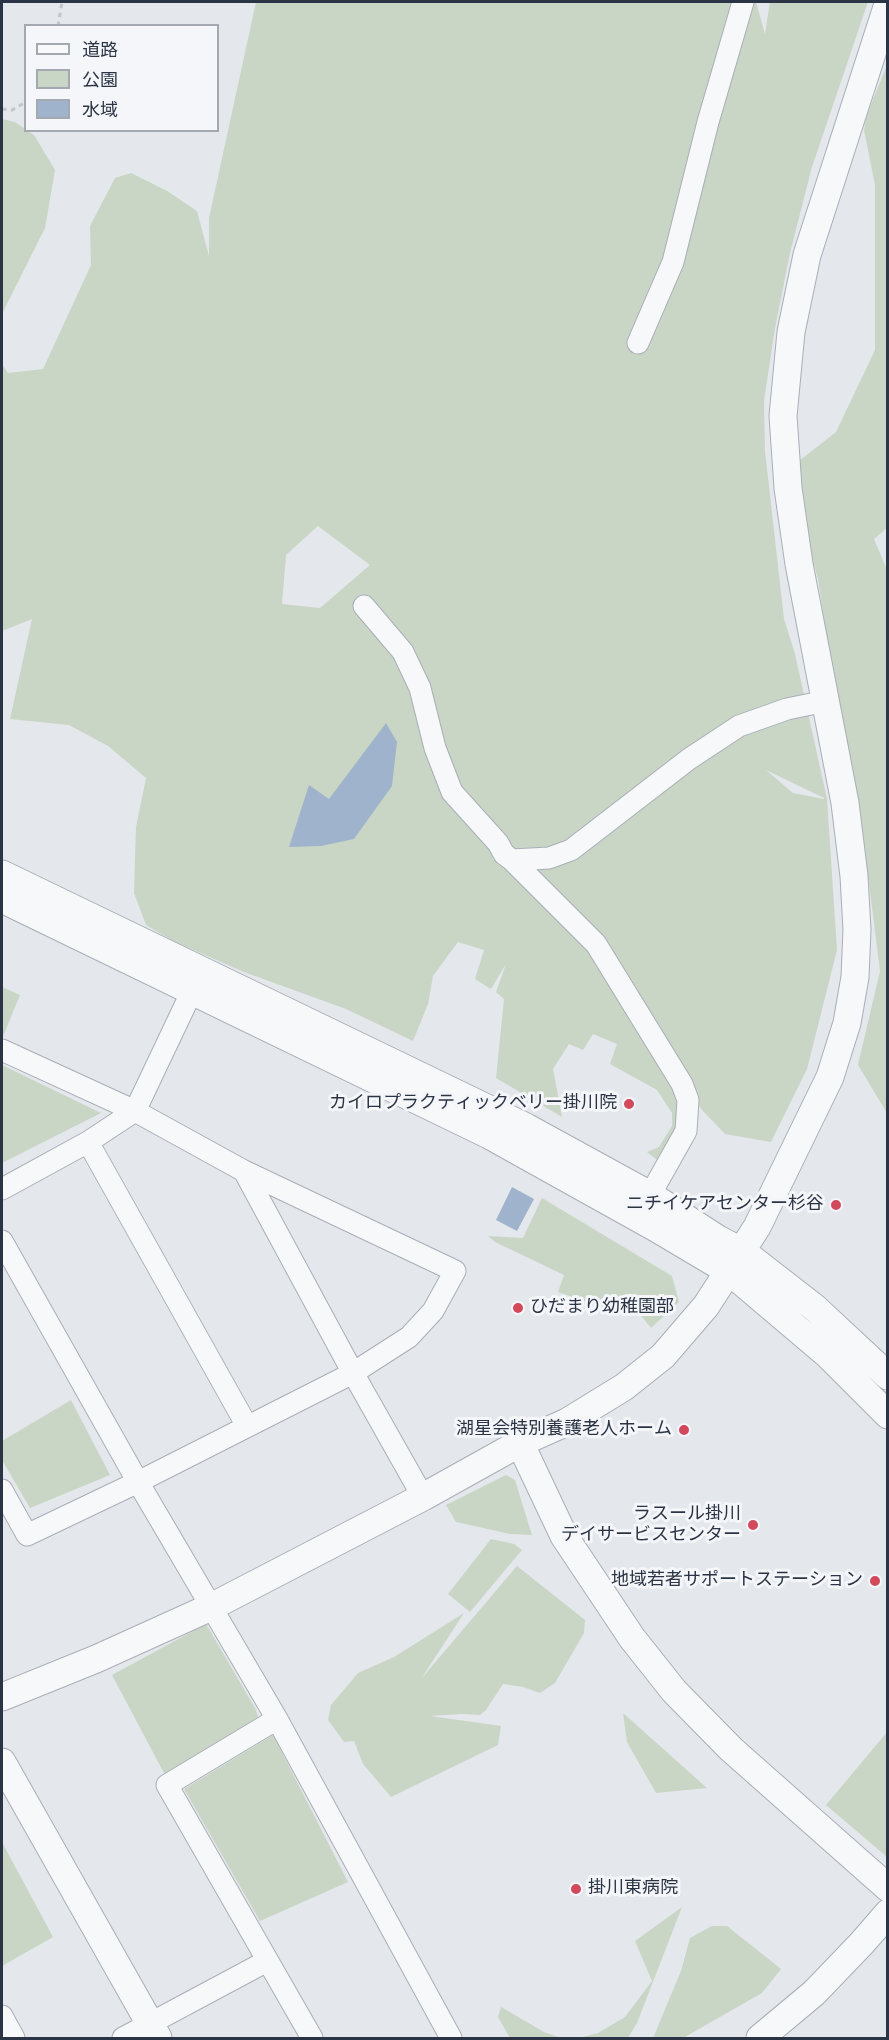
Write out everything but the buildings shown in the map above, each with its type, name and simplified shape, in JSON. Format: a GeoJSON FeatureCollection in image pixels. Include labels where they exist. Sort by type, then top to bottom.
{"type":"FeatureCollection","features":[{"type":"Feature","properties":{"kind":"street"},"geometry":{"type":"LineString","coordinates":[[638,343],[673,262],[708,122],[743,2]]}},
{"type":"Feature","properties":{"kind":"street"},"geometry":{"type":"LineString","coordinates":[[2,1697],[96,1659],[211,1607],[423,1497],[520,1443],[567,1422],[624,1388],[663,1356],[706,1306],[757,1227],[830,1077],[847,1023],[855,977],[857,930],[854,876],[845,803],[799,564],[788,488],[784,405],[791,332],[807,255],[888,4]]}},
{"type":"Feature","properties":{"kind":"street"},"geometry":{"type":"LineString","coordinates":[[364,606],[403,652],[420,688],[435,748],[452,792],[498,843],[504,854],[596,944],[682,1084],[688,1100],[686,1131],[650,1195]]}},
{"type":"Feature","properties":{"kind":"street"},"geometry":{"type":"LineString","coordinates":[[512,860],[549,858],[572,850],[689,759],[739,726],[787,709],[826,701]]}},
{"type":"Feature","properties":{"kind":"street"},"geometry":{"type":"LineString","coordinates":[[2,874],[516,1121],[650,1195],[718,1239],[736,1262],[888,1415]]}},
{"type":"Feature","properties":{"kind":"street"},"geometry":{"type":"LineString","coordinates":[[2,899],[489,1135],[576,1182],[736,1262],[814,1308],[888,1376]]}},
{"type":"Feature","properties":{"kind":"street"},"geometry":{"type":"LineString","coordinates":[[2,1189],[88,1142],[135,1111],[192,991]]}},
{"type":"Feature","properties":{"kind":"street"},"geometry":{"type":"LineString","coordinates":[[2,1050],[135,1111],[244,1171],[455,1271],[432,1311],[409,1336],[353,1373],[138,1482],[27,1535],[2,1490]]}},
{"type":"Feature","properties":{"kind":"street"},"geometry":{"type":"LineString","coordinates":[[88,1142],[247,1426]]}},
{"type":"Feature","properties":{"kind":"street"},"geometry":{"type":"LineString","coordinates":[[244,1171],[423,1497]]}},
{"type":"Feature","properties":{"kind":"street"},"geometry":{"type":"LineString","coordinates":[[2,1241],[138,1482],[277,1719],[451,2038]]}},
{"type":"Feature","properties":{"kind":"street"},"geometry":{"type":"LineString","coordinates":[[520,1443],[564,1536],[633,1638],[674,1691],[731,1749],[888,1888]]}},
{"type":"Feature","properties":{"kind":"street"},"geometry":{"type":"LineString","coordinates":[[277,1719],[167,1785],[312,2038]]}},
{"type":"Feature","properties":{"kind":"street"},"geometry":{"type":"LineString","coordinates":[[2,1762],[154,2031]]}},
{"type":"Feature","properties":{"kind":"street"},"geometry":{"type":"LineString","coordinates":[[760,2038],[814,1993],[888,1913]]}},
{"type":"Feature","properties":{"kind":"street"},"geometry":{"type":"LineString","coordinates":[[123,2038],[154,2031],[267,1961]]}},
{"type":"Feature","properties":{"kind":"street"},"geometry":{"type":"LineString","coordinates":[[2,2016],[14,2038]]}},
{"type":"Feature","properties":{"kind":"path"},"geometry":{"type":"LineString","coordinates":[[58,24],[62,2]]}},
{"type":"Feature","properties":{"kind":"path"},"geometry":{"type":"LineString","coordinates":[[2,109],[12,111],[24,103]]}},
{"type":"Feature","properties":{"kind":"green space"},"geometry":{"type":"Polygon","coordinates":[[[256,2],[756,2],[765,34],[770,2],[868,2],[812,167],[790,253],[764,401],[765,451],[784,619],[795,654],[827,799],[837,950],[807,1069],[771,1142],[725,1134],[702,1110],[655,1042],[680,1095],[687,1116],[661,1163],[647,1152],[659,1147],[672,1126],[672,1113],[657,1090],[610,1064],[617,1044],[593,1034],[583,1050],[569,1044],[553,1069],[562,1117],[496,1078],[504,999],[496,992],[506,964],[491,989],[475,979],[484,950],[458,942],[433,976],[428,1004],[413,1041],[346,1009],[244,972],[173,941],[146,925],[134,893],[136,827],[146,778],[108,746],[69,725],[10,719],[32,619],[2,631],[2,364],[8,373],[43,369],[91,265],[90,226],[115,178],[131,173],[167,191],[197,211],[209,256],[209,218],[256,2]],[[318,526],[286,555],[282,604],[320,608],[370,565],[318,526]],[[766,770],[793,793],[824,799],[824,798],[766,770]]]}},
{"type":"Feature","properties":{"kind":"green space"},"geometry":{"type":"Polygon","coordinates":[[[887,65],[888,527],[874,539],[888,572],[887,1113],[858,1065],[880,971],[865,852],[841,733],[818,579],[807,538],[799,461],[836,432],[875,350],[875,185],[864,130],[866,117],[887,65]]]}},
{"type":"Feature","properties":{"kind":"green space"},"geometry":{"type":"Polygon","coordinates":[[[2,119],[15,122],[24,128],[24,132],[34,135],[55,170],[45,228],[2,314],[2,119]]]}},
{"type":"Feature","properties":{"kind":"green space"},"geometry":{"type":"Polygon","coordinates":[[[2,987],[20,995],[2,1039],[2,987]]]}},
{"type":"Feature","properties":{"kind":"green space"},"geometry":{"type":"Polygon","coordinates":[[[2,1065],[101,1113],[2,1163],[2,1065]]]}},
{"type":"Feature","properties":{"kind":"green space"},"geometry":{"type":"Polygon","coordinates":[[[542,1198],[672,1276],[679,1302],[651,1328],[639,1313],[602,1307],[558,1292],[564,1275],[495,1242],[488,1236],[523,1238],[542,1198]]]}},
{"type":"Feature","properties":{"kind":"green space"},"geometry":{"type":"Polygon","coordinates":[[[71,1400],[110,1475],[30,1508],[2,1460],[2,1441],[71,1400]]]}},
{"type":"Feature","properties":{"kind":"green space"},"geometry":{"type":"Polygon","coordinates":[[[506,1475],[515,1480],[532,1535],[510,1534],[456,1522],[446,1505],[506,1475]]]}},
{"type":"Feature","properties":{"kind":"green space"},"geometry":{"type":"Polygon","coordinates":[[[491,1539],[514,1544],[522,1550],[470,1612],[448,1594],[491,1539]]]}},
{"type":"Feature","properties":{"kind":"green space"},"geometry":{"type":"Polygon","coordinates":[[[517,1566],[585,1620],[584,1633],[555,1683],[540,1693],[523,1687],[503,1684],[486,1710],[480,1715],[430,1716],[501,1726],[498,1745],[391,1797],[363,1764],[354,1741],[344,1742],[328,1720],[331,1705],[358,1673],[394,1657],[464,1613],[421,1679],[517,1566]]]}},
{"type":"Feature","properties":{"kind":"green space"},"geometry":{"type":"Polygon","coordinates":[[[206,1624],[255,1708],[259,1719],[165,1775],[112,1675],[206,1624]]]}},
{"type":"Feature","properties":{"kind":"green space"},"geometry":{"type":"Polygon","coordinates":[[[623,1713],[707,1788],[656,1793],[627,1742],[623,1713]]]}},
{"type":"Feature","properties":{"kind":"green space"},"geometry":{"type":"Polygon","coordinates":[[[887,1732],[887,1857],[826,1805],[887,1732]]]}},
{"type":"Feature","properties":{"kind":"green space"},"geometry":{"type":"Polygon","coordinates":[[[273,1735],[348,1882],[260,1921],[184,1789],[273,1735]]]}},
{"type":"Feature","properties":{"kind":"green space"},"geometry":{"type":"Polygon","coordinates":[[[2,1842],[53,1937],[2,1966],[2,1842]]]}},
{"type":"Feature","properties":{"kind":"green space"},"geometry":{"type":"Polygon","coordinates":[[[682,1907],[637,2023],[628,2038],[579,2038],[598,2033],[625,2017],[652,1981],[635,1941],[682,1907]]]}},
{"type":"Feature","properties":{"kind":"green space"},"geometry":{"type":"Polygon","coordinates":[[[712,1926],[727,1926],[781,1969],[762,1993],[683,2038],[653,2038],[681,1971],[690,1938],[712,1926]]]}},
{"type":"Feature","properties":{"kind":"green space"},"geometry":{"type":"Polygon","coordinates":[[[501,2007],[544,2032],[561,2038],[510,2038],[498,2017],[501,2007]]]}},
{"type":"Feature","properties":{"kind":"water"},"geometry":{"type":"Polygon","coordinates":[[[386,723],[397,742],[392,786],[354,839],[321,846],[289,847],[309,785],[329,799],[386,723]]]}},
{"type":"Feature","properties":{"kind":"water"},"geometry":{"type":"Polygon","coordinates":[[[512,1187],[534,1199],[517,1231],[496,1220],[512,1187]]]}},
{"type":"Feature","properties":{"kind":"place","name":"カイロプラクティックベリー掛川院"},"geometry":{"type":"Point","coordinates":[629,1104]}},
{"type":"Feature","properties":{"kind":"place","name":"ニチイケアセンター杉谷"},"geometry":{"type":"Point","coordinates":[836,1205]}},
{"type":"Feature","properties":{"kind":"place","name":"ひだまり幼稚園部"},"geometry":{"type":"Point","coordinates":[518,1308]}},
{"type":"Feature","properties":{"kind":"place","name":"湖星会特別養護老人ホーム"},"geometry":{"type":"Point","coordinates":[684,1430]}},
{"type":"Feature","properties":{"kind":"place","name":"ラスール掛川 デイサービスセンター"},"geometry":{"type":"Point","coordinates":[753,1525]}},
{"type":"Feature","properties":{"kind":"place","name":"地域若者サポートステーション"},"geometry":{"type":"Point","coordinates":[875,1581]}},
{"type":"Feature","properties":{"kind":"place","name":"掛川東病院"},"geometry":{"type":"Point","coordinates":[576,1889]}}]}
